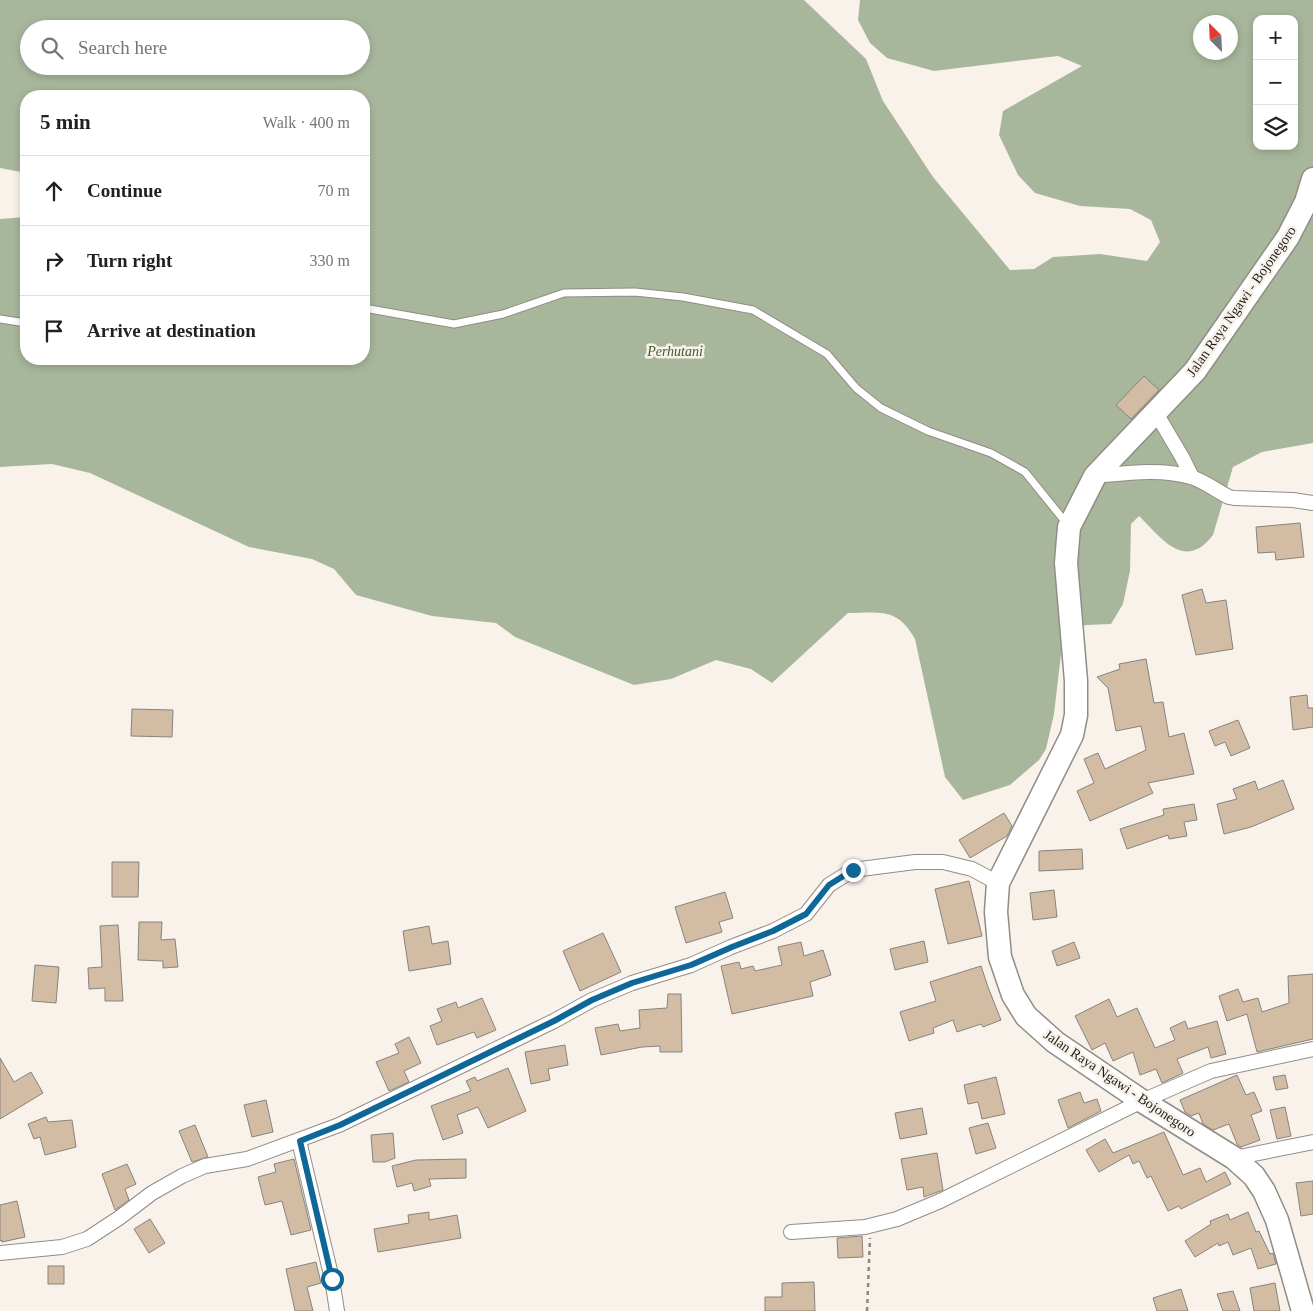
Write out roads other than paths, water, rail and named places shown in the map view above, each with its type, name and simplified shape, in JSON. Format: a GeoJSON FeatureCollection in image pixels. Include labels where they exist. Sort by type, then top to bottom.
{"type":"FeatureCollection","features":[{"type":"Feature","properties":{"kind":"highway","name":"Jalan Raya Ngawi - Bojonegoro"},"geometry":{"type":"LineString","coordinates":[[1303,1311],[1277,1220],[1264,1191],[1254,1176],[1234,1158],[1142,1101],[1055,1042],[1026,1016],[1013,995],[1000,957],[996,912],[998,883],[1072,735],[1076,715],[1076,681],[1066,563],[1069,527],[1095,476],[1195,371],[1288,238],[1306,202],[1313,179]]}},
{"type":"Feature","properties":{"kind":"street"},"geometry":{"type":"LineString","coordinates":[[1156,413],[1192,477]]}},
{"type":"Feature","properties":{"kind":"street"},"geometry":{"type":"LineString","coordinates":[[1095,476],[1143,472],[1192,477],[1229,497],[1293,500],[1313,503]]}},
{"type":"Feature","properties":{"kind":"street"},"geometry":{"type":"LineString","coordinates":[[0,1253],[62,1247],[87,1238],[119,1218],[152,1193],[182,1176],[205,1166],[247,1159],[340,1125],[554,1021],[592,1000],[632,983],[691,965],[773,931],[806,914],[829,885],[853,870],[914,862],[943,862],[972,869],[998,883]]}},
{"type":"Feature","properties":{"kind":"street"},"geometry":{"type":"LineString","coordinates":[[791,1232],[870,1225],[897,1219],[940,1201],[1142,1101],[1211,1071],[1313,1049]]}},
{"type":"Feature","properties":{"kind":"street"},"geometry":{"type":"LineString","coordinates":[[300,1141],[332,1279],[337,1311]]}},
{"type":"Feature","properties":{"kind":"street"},"geometry":{"type":"LineString","coordinates":[[1234,1158],[1313,1142]]}},
{"type":"Feature","properties":{"kind":"lane"},"geometry":{"type":"LineString","coordinates":[[370,309],[454,324],[503,314],[564,293],[635,292],[683,296],[753,310],[827,354],[856,388],[881,408],[928,431],[991,453],[1025,472],[1069,527]]}},
{"type":"Feature","properties":{"kind":"lane"},"geometry":{"type":"LineString","coordinates":[[0,319],[20,322]]}},
{"type":"Feature","properties":{"kind":"park label","name":"Perhutani"},"geometry":{"type":"Point","coordinates":[675,351]}}]}
